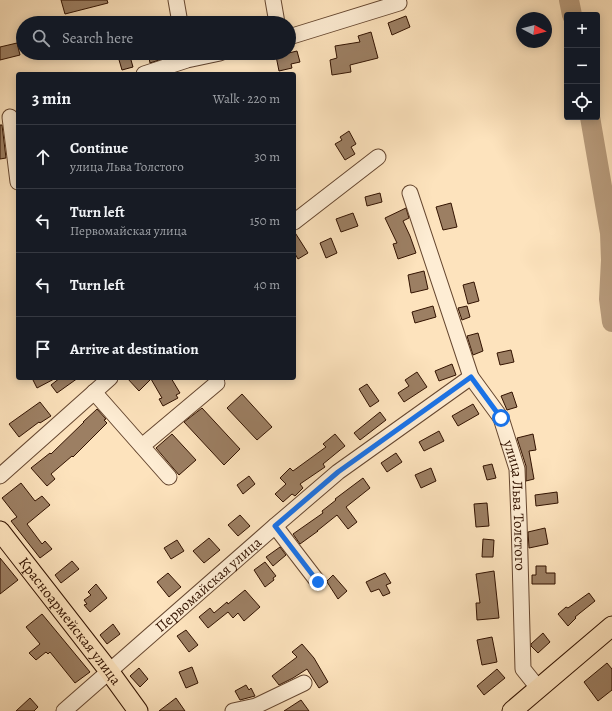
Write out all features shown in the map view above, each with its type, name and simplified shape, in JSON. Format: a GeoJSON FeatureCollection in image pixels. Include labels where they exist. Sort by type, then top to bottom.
{"type":"FeatureCollection","features":[{"type":"Feature","properties":{"kind":"main road","name":"Красноармейская улица"},"geometry":{"type":"LineString","coordinates":[[0,531],[109,671],[138,711]]}},
{"type":"Feature","properties":{"kind":"main road"},"geometry":{"type":"LineString","coordinates":[[512,711],[612,626]]}},
{"type":"Feature","properties":{"kind":"street"},"geometry":{"type":"LineString","coordinates":[[176,0],[179,16]]}},
{"type":"Feature","properties":{"kind":"street"},"geometry":{"type":"LineString","coordinates":[[273,0],[276,16]]}},
{"type":"Feature","properties":{"kind":"street"},"geometry":{"type":"LineString","coordinates":[[296,35],[399,3]]}},
{"type":"Feature","properties":{"kind":"street"},"geometry":{"type":"LineString","coordinates":[[149,72],[179,60]]}},
{"type":"Feature","properties":{"kind":"street"},"geometry":{"type":"LineString","coordinates":[[9,117],[16,168]]}},
{"type":"Feature","properties":{"kind":"street"},"geometry":{"type":"LineString","coordinates":[[296,220],[378,157]]}},
{"type":"Feature","properties":{"kind":"street","name":"улица Льва Толстого"},"geometry":{"type":"LineString","coordinates":[[410,193],[471,377],[501,418],[517,469],[523,669],[539,689]]}},
{"type":"Feature","properties":{"kind":"street","name":"Первомайская улица"},"geometry":{"type":"LineString","coordinates":[[64,711],[338,472],[471,377]]}},
{"type":"Feature","properties":{"kind":"street"},"geometry":{"type":"LineString","coordinates":[[0,476],[108,380]]}},
{"type":"Feature","properties":{"kind":"street"},"geometry":{"type":"LineString","coordinates":[[142,446],[217,383]]}},
{"type":"Feature","properties":{"kind":"street"},"geometry":{"type":"LineString","coordinates":[[94,392],[169,477]]}},
{"type":"Feature","properties":{"kind":"street"},"geometry":{"type":"LineString","coordinates":[[275,526],[318,582]]}},
{"type":"Feature","properties":{"kind":"street"},"geometry":{"type":"LineString","coordinates":[[233,711],[256,706],[304,683]]}},
{"type":"Feature","properties":{"kind":"building"},"geometry":{"type":"Polygon","coordinates":[[[61,0],[107,0],[108,3],[65,14],[61,0]]]}},
{"type":"Feature","properties":{"kind":"building"},"geometry":{"type":"Polygon","coordinates":[[[406,16],[410,27],[392,35],[388,23],[406,16]]]}},
{"type":"Feature","properties":{"kind":"building"},"geometry":{"type":"Polygon","coordinates":[[[371,32],[378,58],[350,65],[351,72],[332,75],[330,60],[337,58],[335,46],[360,42],[358,36],[371,32]]]}},
{"type":"Feature","properties":{"kind":"building"},"geometry":{"type":"Polygon","coordinates":[[[16,43],[16,56],[0,60],[0,47],[16,43]]]}},
{"type":"Feature","properties":{"kind":"building"},"geometry":{"type":"Polygon","coordinates":[[[296,51],[300,62],[291,64],[292,68],[279,71],[277,60],[296,60],[296,51]]]}},
{"type":"Feature","properties":{"kind":"building"},"geometry":{"type":"Polygon","coordinates":[[[119,60],[131,60],[133,67],[122,70],[119,60]]]}},
{"type":"Feature","properties":{"kind":"building"},"geometry":{"type":"Polygon","coordinates":[[[149,60],[159,60],[150,63],[149,60]]]}},
{"type":"Feature","properties":{"kind":"building"},"geometry":{"type":"Polygon","coordinates":[[[0,125],[2,125],[6,158],[0,159],[0,125]]]}},
{"type":"Feature","properties":{"kind":"building"},"geometry":{"type":"Polygon","coordinates":[[[349,131],[356,144],[351,147],[355,154],[345,160],[335,144],[342,140],[340,137],[349,131]]]}},
{"type":"Feature","properties":{"kind":"building"},"geometry":{"type":"Polygon","coordinates":[[[380,193],[382,202],[367,206],[365,197],[380,193]]]}},
{"type":"Feature","properties":{"kind":"building"},"geometry":{"type":"Polygon","coordinates":[[[451,203],[457,227],[443,230],[436,207],[451,203]]]}},
{"type":"Feature","properties":{"kind":"building"},"geometry":{"type":"Polygon","coordinates":[[[406,208],[409,218],[403,221],[416,253],[398,259],[393,244],[397,243],[385,218],[406,208]]]}},
{"type":"Feature","properties":{"kind":"building"},"geometry":{"type":"Polygon","coordinates":[[[353,213],[358,226],[341,232],[336,219],[353,213]]]}},
{"type":"Feature","properties":{"kind":"building"},"geometry":{"type":"Polygon","coordinates":[[[296,234],[308,253],[298,259],[296,256],[296,234]]]}},
{"type":"Feature","properties":{"kind":"building"},"geometry":{"type":"Polygon","coordinates":[[[331,238],[337,253],[326,258],[320,243],[331,238]]]}},
{"type":"Feature","properties":{"kind":"building"},"geometry":{"type":"Polygon","coordinates":[[[424,271],[428,289],[411,293],[408,275],[424,271]]]}},
{"type":"Feature","properties":{"kind":"building"},"geometry":{"type":"Polygon","coordinates":[[[474,282],[479,301],[468,304],[463,285],[474,282]]]}},
{"type":"Feature","properties":{"kind":"building"},"geometry":{"type":"Polygon","coordinates":[[[433,306],[436,317],[415,323],[412,312],[433,306]]]}},
{"type":"Feature","properties":{"kind":"building"},"geometry":{"type":"Polygon","coordinates":[[[467,306],[470,317],[462,320],[458,308],[467,306]]]}},
{"type":"Feature","properties":{"kind":"building"},"geometry":{"type":"Polygon","coordinates":[[[478,333],[483,351],[473,355],[467,336],[478,333]]]}},
{"type":"Feature","properties":{"kind":"building"},"geometry":{"type":"Polygon","coordinates":[[[511,350],[514,362],[500,365],[497,353],[511,350]]]}},
{"type":"Feature","properties":{"kind":"building"},"geometry":{"type":"Polygon","coordinates":[[[452,364],[456,375],[439,381],[435,371],[452,364]]]}},
{"type":"Feature","properties":{"kind":"building"},"geometry":{"type":"Polygon","coordinates":[[[417,372],[427,387],[404,402],[398,393],[409,386],[405,380],[417,372]]]}},
{"type":"Feature","properties":{"kind":"building"},"geometry":{"type":"Polygon","coordinates":[[[33,380],[52,380],[37,388],[33,380]]]}},
{"type":"Feature","properties":{"kind":"building"},"geometry":{"type":"Polygon","coordinates":[[[57,380],[75,380],[57,393],[51,385],[57,380]]]}},
{"type":"Feature","properties":{"kind":"building"},"geometry":{"type":"Polygon","coordinates":[[[129,380],[150,380],[139,391],[129,380]]]}},
{"type":"Feature","properties":{"kind":"building"},"geometry":{"type":"Polygon","coordinates":[[[152,380],[172,380],[180,393],[176,395],[178,398],[163,406],[159,399],[162,398],[152,380]]]}},
{"type":"Feature","properties":{"kind":"building"},"geometry":{"type":"Polygon","coordinates":[[[367,384],[379,401],[370,407],[359,389],[367,384]]]}},
{"type":"Feature","properties":{"kind":"building"},"geometry":{"type":"Polygon","coordinates":[[[512,392],[517,407],[507,410],[501,396],[512,392]]]}},
{"type":"Feature","properties":{"kind":"building"},"geometry":{"type":"Polygon","coordinates":[[[242,394],[272,427],[257,440],[227,408],[242,394]]]}},
{"type":"Feature","properties":{"kind":"building"},"geometry":{"type":"Polygon","coordinates":[[[40,402],[51,416],[40,423],[39,422],[19,437],[9,424],[40,402]]]}},
{"type":"Feature","properties":{"kind":"building"},"geometry":{"type":"Polygon","coordinates":[[[473,404],[479,414],[458,426],[452,416],[473,404]]]}},
{"type":"Feature","properties":{"kind":"building"},"geometry":{"type":"Polygon","coordinates":[[[202,408],[240,449],[224,465],[184,422],[202,408]]]}},
{"type":"Feature","properties":{"kind":"building"},"geometry":{"type":"Polygon","coordinates":[[[97,409],[106,419],[104,420],[107,423],[73,457],[72,456],[51,474],[55,479],[47,486],[31,468],[50,453],[51,454],[97,409]]]}},
{"type":"Feature","properties":{"kind":"building"},"geometry":{"type":"Polygon","coordinates":[[[380,412],[386,420],[360,440],[354,433],[380,412]]]}},
{"type":"Feature","properties":{"kind":"building"},"geometry":{"type":"Polygon","coordinates":[[[439,431],[444,441],[424,451],[419,442],[439,431]]]}},
{"type":"Feature","properties":{"kind":"building"},"geometry":{"type":"Polygon","coordinates":[[[172,434],[196,460],[179,475],[156,448],[172,434]]]}},
{"type":"Feature","properties":{"kind":"building"},"geometry":{"type":"Polygon","coordinates":[[[335,434],[345,446],[323,464],[325,467],[300,484],[303,488],[295,496],[292,494],[283,502],[275,494],[286,484],[280,478],[290,468],[293,471],[326,447],[323,444],[335,434]]]}},
{"type":"Feature","properties":{"kind":"building"},"geometry":{"type":"Polygon","coordinates":[[[533,434],[536,450],[529,451],[534,479],[526,481],[526,466],[517,438],[533,434]]]}},
{"type":"Feature","properties":{"kind":"building"},"geometry":{"type":"Polygon","coordinates":[[[396,453],[402,462],[387,472],[381,463],[396,453]]]}},
{"type":"Feature","properties":{"kind":"building"},"geometry":{"type":"Polygon","coordinates":[[[492,464],[496,478],[487,480],[483,466],[492,464]]]}},
{"type":"Feature","properties":{"kind":"building"},"geometry":{"type":"Polygon","coordinates":[[[431,468],[436,481],[421,488],[415,475],[431,468]]]}},
{"type":"Feature","properties":{"kind":"building"},"geometry":{"type":"Polygon","coordinates":[[[249,476],[255,484],[243,494],[237,485],[249,476]]]}},
{"type":"Feature","properties":{"kind":"building"},"geometry":{"type":"Polygon","coordinates":[[[363,478],[370,488],[346,507],[357,522],[348,529],[337,515],[300,544],[293,534],[323,513],[322,511],[336,500],[335,499],[363,478]]]}},
{"type":"Feature","properties":{"kind":"building"},"geometry":{"type":"Polygon","coordinates":[[[21,483],[35,501],[42,496],[50,505],[27,524],[42,544],[45,541],[52,549],[40,558],[11,521],[17,517],[2,498],[21,483]]]}},
{"type":"Feature","properties":{"kind":"building"},"geometry":{"type":"Polygon","coordinates":[[[557,492],[558,503],[536,506],[535,495],[557,492]]]}},
{"type":"Feature","properties":{"kind":"building"},"geometry":{"type":"Polygon","coordinates":[[[487,503],[489,526],[476,527],[474,504],[487,503]]]}},
{"type":"Feature","properties":{"kind":"building"},"geometry":{"type":"Polygon","coordinates":[[[240,515],[250,526],[238,536],[228,525],[240,515]]]}},
{"type":"Feature","properties":{"kind":"building"},"geometry":{"type":"Polygon","coordinates":[[[545,528],[548,544],[529,548],[528,532],[545,528]]]}},
{"type":"Feature","properties":{"kind":"building"},"geometry":{"type":"Polygon","coordinates":[[[209,538],[220,550],[204,563],[193,551],[209,538]]]}},
{"type":"Feature","properties":{"kind":"building"},"geometry":{"type":"Polygon","coordinates":[[[483,539],[494,540],[493,557],[482,557],[483,539]]]}},
{"type":"Feature","properties":{"kind":"building"},"geometry":{"type":"Polygon","coordinates":[[[177,540],[184,551],[171,559],[164,548],[177,540]]]}},
{"type":"Feature","properties":{"kind":"building"},"geometry":{"type":"Polygon","coordinates":[[[280,547],[286,555],[273,566],[266,557],[280,547]]]}},
{"type":"Feature","properties":{"kind":"building"},"geometry":{"type":"Polygon","coordinates":[[[0,558],[18,580],[0,594],[0,558]]]}},
{"type":"Feature","properties":{"kind":"building"},"geometry":{"type":"Polygon","coordinates":[[[72,561],[79,569],[61,583],[55,575],[72,561]]]}},
{"type":"Feature","properties":{"kind":"building"},"geometry":{"type":"Polygon","coordinates":[[[265,562],[276,576],[273,578],[274,580],[265,587],[254,570],[265,562]]]}},
{"type":"Feature","properties":{"kind":"building"},"geometry":{"type":"Polygon","coordinates":[[[536,566],[546,566],[546,573],[555,573],[555,584],[532,584],[532,575],[536,575],[536,566]]]}},
{"type":"Feature","properties":{"kind":"building"},"geometry":{"type":"Polygon","coordinates":[[[494,571],[499,618],[477,620],[476,603],[480,603],[476,574],[494,571]]]}},
{"type":"Feature","properties":{"kind":"building"},"geometry":{"type":"Polygon","coordinates":[[[168,573],[181,587],[169,597],[157,582],[168,573]]]}},
{"type":"Feature","properties":{"kind":"building"},"geometry":{"type":"Polygon","coordinates":[[[385,573],[391,583],[386,585],[390,593],[383,596],[379,589],[371,592],[366,582],[385,573]]]}},
{"type":"Feature","properties":{"kind":"building"},"geometry":{"type":"Polygon","coordinates":[[[333,575],[347,591],[338,599],[327,582],[333,575]]]}},
{"type":"Feature","properties":{"kind":"building"},"geometry":{"type":"Polygon","coordinates":[[[96,584],[107,598],[90,612],[84,605],[87,604],[84,600],[91,595],[88,592],[96,584]]]}},
{"type":"Feature","properties":{"kind":"building"},"geometry":{"type":"Polygon","coordinates":[[[245,590],[260,607],[244,621],[238,613],[233,618],[228,612],[208,628],[199,617],[210,608],[214,613],[245,590]]]}},
{"type":"Feature","properties":{"kind":"building"},"geometry":{"type":"Polygon","coordinates":[[[589,593],[595,601],[575,617],[576,618],[568,626],[558,614],[566,607],[568,608],[589,593]]]}},
{"type":"Feature","properties":{"kind":"building"},"geometry":{"type":"Polygon","coordinates":[[[42,614],[90,672],[75,683],[50,652],[48,654],[46,652],[36,660],[29,653],[40,644],[26,627],[42,614]]]}},
{"type":"Feature","properties":{"kind":"building"},"geometry":{"type":"Polygon","coordinates":[[[113,624],[120,634],[107,644],[100,635],[113,624]]]}},
{"type":"Feature","properties":{"kind":"building"},"geometry":{"type":"Polygon","coordinates":[[[186,630],[198,645],[189,652],[177,636],[186,630]]]}},
{"type":"Feature","properties":{"kind":"building"},"geometry":{"type":"Polygon","coordinates":[[[543,633],[550,642],[538,653],[531,646],[531,644],[543,633]]]}},
{"type":"Feature","properties":{"kind":"building"},"geometry":{"type":"Polygon","coordinates":[[[492,637],[497,662],[482,665],[477,640],[492,637]]]}},
{"type":"Feature","properties":{"kind":"building"},"geometry":{"type":"Polygon","coordinates":[[[302,644],[314,658],[328,682],[319,688],[307,669],[279,685],[272,676],[297,657],[292,652],[302,644]]]}},
{"type":"Feature","properties":{"kind":"building"},"geometry":{"type":"Polygon","coordinates":[[[607,663],[612,669],[612,690],[598,701],[584,682],[607,663]]]}},
{"type":"Feature","properties":{"kind":"building"},"geometry":{"type":"Polygon","coordinates":[[[192,667],[198,683],[186,688],[179,672],[192,667]]]}},
{"type":"Feature","properties":{"kind":"building"},"geometry":{"type":"Polygon","coordinates":[[[139,668],[148,679],[140,687],[130,676],[139,668]]]}},
{"type":"Feature","properties":{"kind":"building"},"geometry":{"type":"Polygon","coordinates":[[[497,669],[505,678],[484,695],[477,686],[497,669]]]}},
{"type":"Feature","properties":{"kind":"building"},"geometry":{"type":"Polygon","coordinates":[[[246,685],[249,690],[251,688],[255,696],[240,700],[235,691],[246,685]]]}},
{"type":"Feature","properties":{"kind":"building"},"geometry":{"type":"Polygon","coordinates":[[[30,698],[38,707],[34,711],[16,711],[30,698]]]}},
{"type":"Feature","properties":{"kind":"building"},"geometry":{"type":"Polygon","coordinates":[[[176,698],[185,711],[159,711],[176,698]]]}},
{"type":"Feature","properties":{"kind":"building"},"geometry":{"type":"Polygon","coordinates":[[[301,700],[309,711],[284,711],[301,700]]]}},
{"type":"Feature","properties":{"kind":"waterway"},"geometry":{"type":"LineString","coordinates":[[569,0],[571,12]]}},
{"type":"Feature","properties":{"kind":"waterway"},"geometry":{"type":"LineString","coordinates":[[591,120],[610,233],[611,260],[609,299],[612,322]]}},
{"type":"Feature","properties":{"kind":"route"},"geometry":{"type":"LineString","coordinates":[[318,582],[275,526],[338,472],[471,377],[501,418]]}}]}
